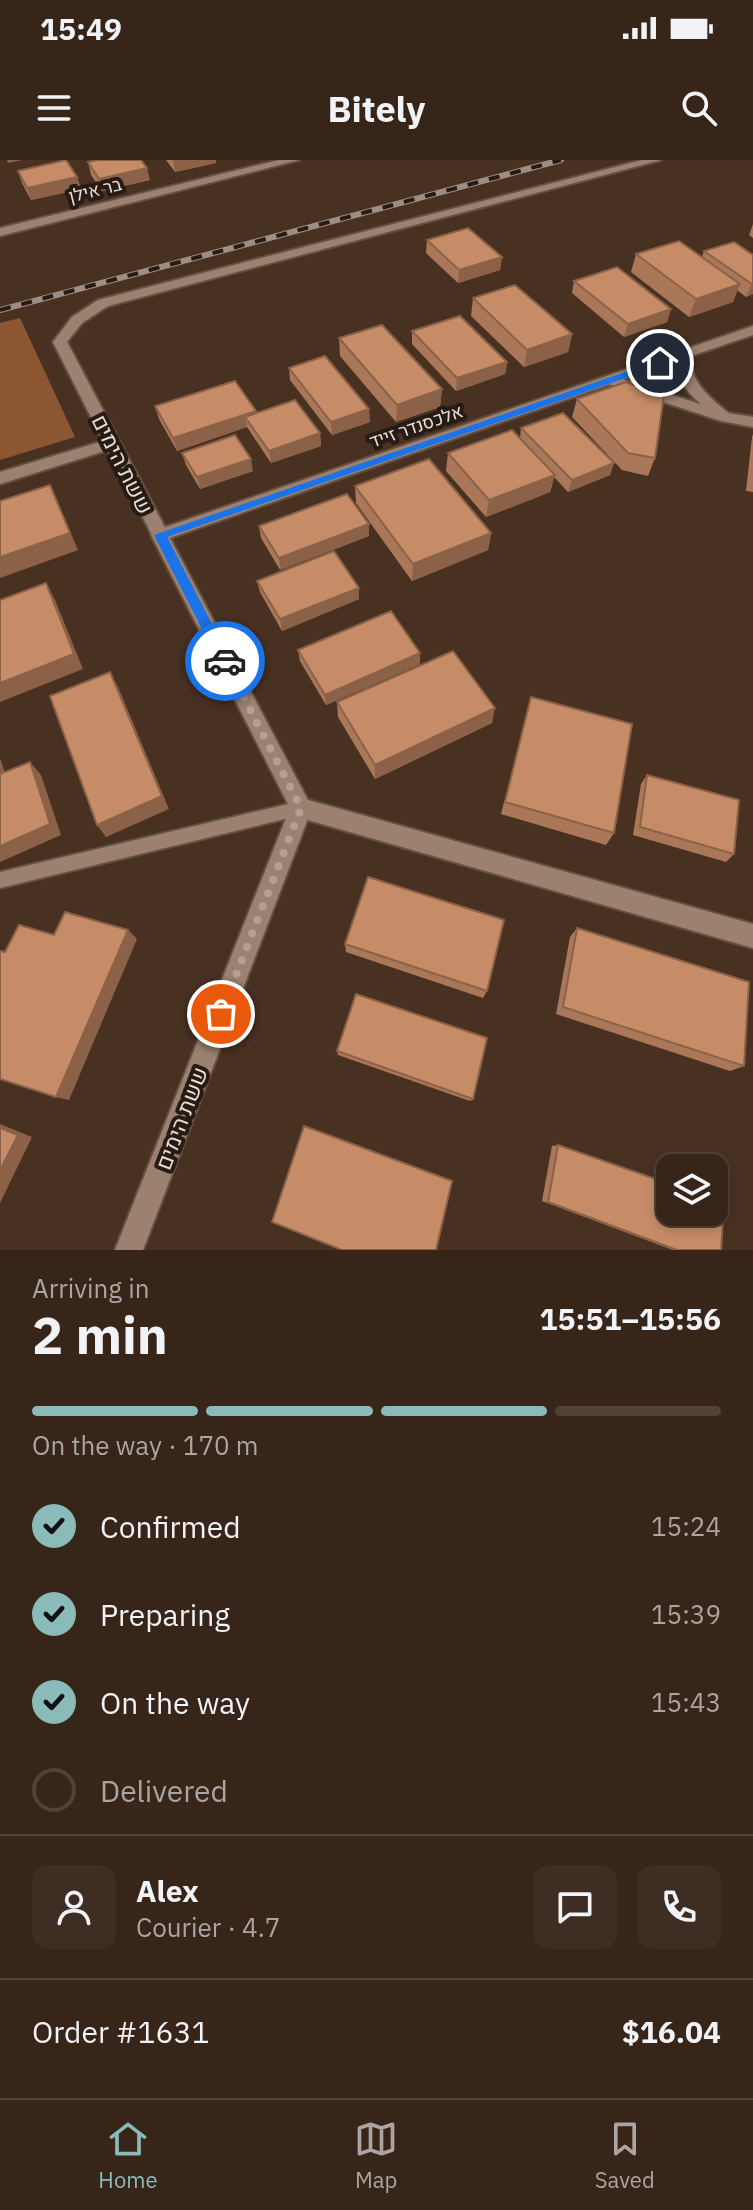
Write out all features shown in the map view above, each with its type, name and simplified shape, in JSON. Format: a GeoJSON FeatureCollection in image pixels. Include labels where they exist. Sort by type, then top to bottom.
{"type":"FeatureCollection","features":[{"type":"Feature","properties":{"kind":"street","name":"בר אילן"},"geometry":{"type":"LineString","coordinates":[[0,232],[293,160]]}},
{"type":"Feature","properties":{"kind":"street","name":"ששת הימים"},"geometry":{"type":"LineString","coordinates":[[129,1250],[301,808],[60,342],[77,320],[103,303],[655,160]]}},
{"type":"Feature","properties":{"kind":"street","name":"אלכסנדר זייד"},"geometry":{"type":"LineString","coordinates":[[160,535],[753,330]]}},
{"type":"Feature","properties":{"kind":"street"},"geometry":{"type":"LineString","coordinates":[[684,355],[683,373],[699,395],[726,418]]}},
{"type":"Feature","properties":{"kind":"street"},"geometry":{"type":"LineString","coordinates":[[610,380],[726,418],[753,422]]}},
{"type":"Feature","properties":{"kind":"street"},"geometry":{"type":"LineString","coordinates":[[0,478],[113,443]]}},
{"type":"Feature","properties":{"kind":"street"},"geometry":{"type":"LineString","coordinates":[[301,808],[753,936]]}},
{"type":"Feature","properties":{"kind":"lane"},"geometry":{"type":"LineString","coordinates":[[0,880],[301,808]]}},
{"type":"Feature","properties":{"kind":"shaded area"},"geometry":{"type":"Polygon","coordinates":[[[20,318],[75,437],[0,460],[0,323],[20,318]]]}},
{"type":"Feature","properties":{"kind":"building"},"geometry":{"type":"Polygon","coordinates":[[[66,160],[77,177],[27,188],[18,171],[66,160]]]}},
{"type":"Feature","properties":{"kind":"building"},"geometry":{"type":"Polygon","coordinates":[[[141,160],[147,168],[99,179],[88,162],[141,160]]]}},
{"type":"Feature","properties":{"kind":"building"},"geometry":{"type":"Polygon","coordinates":[[[468,228],[502,257],[459,270],[427,240],[468,228]]]}},
{"type":"Feature","properties":{"kind":"building"},"geometry":{"type":"Polygon","coordinates":[[[679,241],[740,284],[696,299],[636,254],[679,241]]]}},
{"type":"Feature","properties":{"kind":"building"},"geometry":{"type":"Polygon","coordinates":[[[734,242],[753,255],[753,284],[704,251],[734,242]]]}},
{"type":"Feature","properties":{"kind":"building"},"geometry":{"type":"Polygon","coordinates":[[[617,267],[671,309],[628,324],[574,281],[617,267]]]}},
{"type":"Feature","properties":{"kind":"building"},"geometry":{"type":"Polygon","coordinates":[[[515,285],[572,334],[527,350],[473,298],[515,285]]]}},
{"type":"Feature","properties":{"kind":"building"},"geometry":{"type":"Polygon","coordinates":[[[460,316],[507,362],[457,378],[412,331],[460,316]]]}},
{"type":"Feature","properties":{"kind":"building"},"geometry":{"type":"Polygon","coordinates":[[[382,325],[442,389],[397,405],[339,338],[382,325]]]}},
{"type":"Feature","properties":{"kind":"building"},"geometry":{"type":"Polygon","coordinates":[[[325,356],[369,409],[331,422],[289,368],[325,356]]]}},
{"type":"Feature","properties":{"kind":"building"},"geometry":{"type":"Polygon","coordinates":[[[235,381],[256,411],[173,438],[155,406],[235,381]]]}},
{"type":"Feature","properties":{"kind":"building"},"geometry":{"type":"Polygon","coordinates":[[[626,382],[664,395],[655,458],[628,453],[577,399],[626,382]]]}},
{"type":"Feature","properties":{"kind":"building"},"geometry":{"type":"Polygon","coordinates":[[[295,400],[320,433],[269,451],[245,417],[295,400]]]}},
{"type":"Feature","properties":{"kind":"building"},"geometry":{"type":"Polygon","coordinates":[[[563,413],[614,463],[572,480],[521,428],[563,413]]]}},
{"type":"Feature","properties":{"kind":"building"},"geometry":{"type":"Polygon","coordinates":[[[512,430],[555,475],[489,500],[448,453],[512,430]]]}},
{"type":"Feature","properties":{"kind":"building"},"geometry":{"type":"Polygon","coordinates":[[[235,435],[251,459],[197,477],[182,453],[235,435]]]}},
{"type":"Feature","properties":{"kind":"building"},"geometry":{"type":"Polygon","coordinates":[[[429,459],[491,533],[413,564],[355,486],[429,459]]]}},
{"type":"Feature","properties":{"kind":"building"},"geometry":{"type":"Polygon","coordinates":[[[50,485],[70,533],[0,557],[0,501],[50,485]]]}},
{"type":"Feature","properties":{"kind":"building"},"geometry":{"type":"Polygon","coordinates":[[[347,494],[369,524],[279,558],[259,526],[347,494]]]}},
{"type":"Feature","properties":{"kind":"building"},"geometry":{"type":"Polygon","coordinates":[[[334,551],[359,588],[280,619],[257,581],[334,551]]]}},
{"type":"Feature","properties":{"kind":"building"},"geometry":{"type":"Polygon","coordinates":[[[46,583],[74,654],[0,683],[0,600],[46,583]]]}},
{"type":"Feature","properties":{"kind":"building"},"geometry":{"type":"Polygon","coordinates":[[[391,611],[420,653],[325,695],[298,650],[391,611]]]}},
{"type":"Feature","properties":{"kind":"building"},"geometry":{"type":"Polygon","coordinates":[[[453,651],[495,708],[375,765],[337,702],[453,651]]]}},
{"type":"Feature","properties":{"kind":"building"},"geometry":{"type":"Polygon","coordinates":[[[110,672],[162,796],[97,825],[50,696],[110,672]]]}},
{"type":"Feature","properties":{"kind":"building"},"geometry":{"type":"Polygon","coordinates":[[[531,697],[632,724],[614,833],[505,802],[531,697]]]}},
{"type":"Feature","properties":{"kind":"building"},"geometry":{"type":"Polygon","coordinates":[[[30,762],[50,824],[0,846],[0,774],[30,762]]]}},
{"type":"Feature","properties":{"kind":"building"},"geometry":{"type":"Polygon","coordinates":[[[647,775],[739,800],[734,854],[640,827],[647,775]]]}},
{"type":"Feature","properties":{"kind":"building"},"geometry":{"type":"Polygon","coordinates":[[[368,877],[504,920],[487,991],[345,944],[368,877]]]}},
{"type":"Feature","properties":{"kind":"building"},"geometry":{"type":"Polygon","coordinates":[[[65,912],[128,930],[56,1097],[0,1079],[0,951],[5,952],[19,925],[54,935],[65,912]]]}},
{"type":"Feature","properties":{"kind":"building"},"geometry":{"type":"Polygon","coordinates":[[[577,928],[749,982],[744,1066],[563,1007],[577,928]]]}},
{"type":"Feature","properties":{"kind":"building"},"geometry":{"type":"Polygon","coordinates":[[[356,994],[487,1038],[473,1099],[337,1051],[356,994]]]}},
{"type":"Feature","properties":{"kind":"building"},"geometry":{"type":"Polygon","coordinates":[[[304,1126],[452,1181],[436,1250],[342,1250],[272,1222],[304,1126]]]}},
{"type":"Feature","properties":{"kind":"building"},"geometry":{"type":"Polygon","coordinates":[[[0,1128],[18,1135],[0,1170],[0,1128]]]}},
{"type":"Feature","properties":{"kind":"building"},"geometry":{"type":"Polygon","coordinates":[[[558,1145],[656,1179],[656,1226],[723,1226],[721,1250],[677,1250],[548,1202],[558,1145]]]}},
{"type":"Feature","properties":{"kind":"railway"},"geometry":{"type":"LineString","coordinates":[[0,310],[561,160]]}},
{"type":"Feature","properties":{"kind":"way so far"},"geometry":{"type":"LineString","coordinates":[[221,1014],[301,808],[225,661]]}},
{"type":"Feature","properties":{"kind":"route"},"geometry":{"type":"LineString","coordinates":[[225,661],[160,535],[660,363]]}}]}
